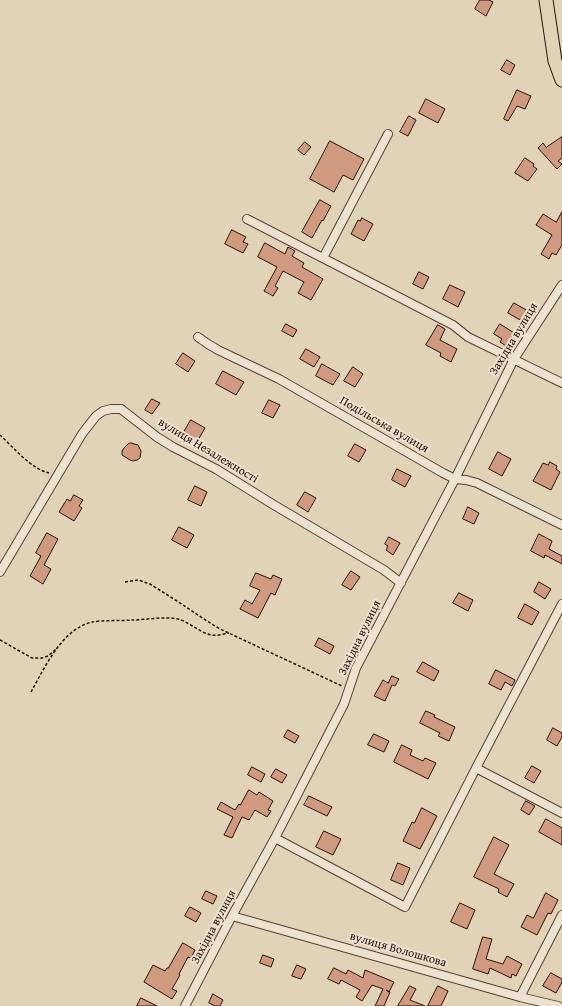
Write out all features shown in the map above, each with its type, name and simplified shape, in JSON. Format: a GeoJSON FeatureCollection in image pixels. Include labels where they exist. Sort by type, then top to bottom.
{"type":"FeatureCollection","features":[{"type":"Feature","properties":{"kind":"main road"},"geometry":{"type":"LineString","coordinates":[[546,0],[555,61],[562,80]]}},
{"type":"Feature","properties":{"kind":"street"},"geometry":{"type":"LineString","coordinates":[[323,258],[388,134]]}},
{"type":"Feature","properties":{"kind":"street"},"geometry":{"type":"LineString","coordinates":[[247,219],[453,325],[468,337],[562,382]]}},
{"type":"Feature","properties":{"kind":"street","name":"Західна вулиця"},"geometry":{"type":"LineString","coordinates":[[186,1006],[344,704],[356,668],[402,583],[514,359],[562,285]]}},
{"type":"Feature","properties":{"kind":"street","name":"Подільська вулиця"},"geometry":{"type":"LineString","coordinates":[[198,337],[218,350],[279,379],[443,473],[455,479],[477,483],[562,525]]}},
{"type":"Feature","properties":{"kind":"street","name":"вулиця Незалежності"},"geometry":{"type":"LineString","coordinates":[[0,572],[82,434],[96,416],[103,411],[121,409],[157,437],[173,447],[216,468],[378,566],[402,583]]}},
{"type":"Feature","properties":{"kind":"street"},"geometry":{"type":"LineString","coordinates":[[275,838],[405,907],[562,604]]}},
{"type":"Feature","properties":{"kind":"street"},"geometry":{"type":"LineString","coordinates":[[476,768],[562,813]]}},
{"type":"Feature","properties":{"kind":"street"},"geometry":{"type":"LineString","coordinates":[[520,997],[562,915]]}},
{"type":"Feature","properties":{"kind":"street","name":"вулиця Волошкова"},"geometry":{"type":"LineString","coordinates":[[232,916],[520,997],[558,1006]]}},
{"type":"Feature","properties":{"kind":"path"},"geometry":{"type":"LineString","coordinates":[[0,435],[16,451],[38,468],[45,472],[59,472]]}},
{"type":"Feature","properties":{"kind":"path"},"geometry":{"type":"LineString","coordinates":[[125,582],[138,580],[150,584],[220,629],[298,666],[349,688]]}},
{"type":"Feature","properties":{"kind":"path"},"geometry":{"type":"LineString","coordinates":[[31,692],[66,637],[78,627],[92,622],[162,618],[177,619],[188,623],[209,635],[229,633]]}},
{"type":"Feature","properties":{"kind":"path"},"geometry":{"type":"LineString","coordinates":[[0,640],[32,658],[42,658],[48,656],[57,649]]}},
{"type":"Feature","properties":{"kind":"building"},"geometry":{"type":"Polygon","coordinates":[[[480,0],[489,0],[493,2],[486,16],[475,9],[480,0]]]}},
{"type":"Feature","properties":{"kind":"building"},"geometry":{"type":"Polygon","coordinates":[[[507,60],[515,65],[510,75],[501,70],[507,60]]]}},
{"type":"Feature","properties":{"kind":"building"},"geometry":{"type":"Polygon","coordinates":[[[517,90],[531,96],[525,109],[517,106],[508,121],[504,119],[517,90]]]}},
{"type":"Feature","properties":{"kind":"building"},"geometry":{"type":"Polygon","coordinates":[[[426,99],[445,109],[438,123],[419,113],[426,99]]]}},
{"type":"Feature","properties":{"kind":"building"},"geometry":{"type":"Polygon","coordinates":[[[409,116],[416,120],[408,136],[400,132],[409,116]]]}},
{"type":"Feature","properties":{"kind":"building"},"geometry":{"type":"Polygon","coordinates":[[[562,137],[562,158],[558,161],[562,164],[557,169],[538,148],[543,143],[546,147],[562,137]]]}},
{"type":"Feature","properties":{"kind":"building"},"geometry":{"type":"Polygon","coordinates":[[[330,141],[364,159],[353,180],[343,175],[334,192],[310,179],[330,141]]]}},
{"type":"Feature","properties":{"kind":"building"},"geometry":{"type":"Polygon","coordinates":[[[305,142],[311,147],[304,155],[298,150],[305,142]]]}},
{"type":"Feature","properties":{"kind":"building"},"geometry":{"type":"Polygon","coordinates":[[[525,158],[534,164],[533,166],[537,169],[528,181],[515,173],[525,158]]]}},
{"type":"Feature","properties":{"kind":"building"},"geometry":{"type":"Polygon","coordinates":[[[320,200],[331,206],[312,238],[302,232],[320,200]]]}},
{"type":"Feature","properties":{"kind":"building"},"geometry":{"type":"Polygon","coordinates":[[[562,212],[562,245],[556,255],[552,253],[549,259],[541,254],[552,235],[536,225],[543,214],[556,222],[562,212]]]}},
{"type":"Feature","properties":{"kind":"building"},"geometry":{"type":"Polygon","coordinates":[[[362,218],[373,224],[364,241],[351,234],[358,220],[360,221],[362,218]]]}},
{"type":"Feature","properties":{"kind":"building"},"geometry":{"type":"Polygon","coordinates":[[[232,230],[246,237],[243,242],[248,244],[243,253],[225,244],[232,230]]]}},
{"type":"Feature","properties":{"kind":"building"},"geometry":{"type":"Polygon","coordinates":[[[265,243],[285,254],[288,247],[295,251],[292,256],[304,263],[302,267],[323,279],[311,300],[298,293],[304,282],[283,271],[275,286],[278,288],[273,296],[264,291],[277,267],[258,257],[265,243]]]}},
{"type":"Feature","properties":{"kind":"building"},"geometry":{"type":"Polygon","coordinates":[[[419,272],[429,277],[423,289],[413,284],[419,272]]]}},
{"type":"Feature","properties":{"kind":"building"},"geometry":{"type":"Polygon","coordinates":[[[450,285],[465,292],[458,307],[443,299],[450,285]]]}},
{"type":"Feature","properties":{"kind":"building"},"geometry":{"type":"Polygon","coordinates":[[[514,303],[528,311],[522,321],[508,313],[514,303]]]}},
{"type":"Feature","properties":{"kind":"building"},"geometry":{"type":"Polygon","coordinates":[[[286,324],[297,330],[293,337],[282,331],[286,324]]]}},
{"type":"Feature","properties":{"kind":"building"},"geometry":{"type":"Polygon","coordinates":[[[500,324],[519,336],[511,349],[500,342],[502,339],[494,334],[500,324]]]}},
{"type":"Feature","properties":{"kind":"building"},"geometry":{"type":"Polygon","coordinates":[[[438,325],[445,329],[440,340],[457,349],[451,362],[440,356],[441,353],[426,345],[438,325]]]}},
{"type":"Feature","properties":{"kind":"building"},"geometry":{"type":"Polygon","coordinates":[[[306,349],[320,357],[314,367],[300,359],[306,349]]]}},
{"type":"Feature","properties":{"kind":"building"},"geometry":{"type":"Polygon","coordinates":[[[183,353],[195,361],[188,372],[176,364],[183,353]]]}},
{"type":"Feature","properties":{"kind":"building"},"geometry":{"type":"Polygon","coordinates":[[[322,364],[340,374],[333,385],[316,376],[322,364]]]}},
{"type":"Feature","properties":{"kind":"building"},"geometry":{"type":"Polygon","coordinates":[[[353,367],[363,374],[355,387],[344,381],[353,367]]]}},
{"type":"Feature","properties":{"kind":"building"},"geometry":{"type":"Polygon","coordinates":[[[223,371],[244,382],[236,395],[216,384],[223,371]]]}},
{"type":"Feature","properties":{"kind":"building"},"geometry":{"type":"Polygon","coordinates":[[[152,399],[160,403],[152,414],[145,410],[152,399]]]}},
{"type":"Feature","properties":{"kind":"building"},"geometry":{"type":"Polygon","coordinates":[[[269,400],[280,405],[273,418],[262,413],[269,400]]]}},
{"type":"Feature","properties":{"kind":"building"},"geometry":{"type":"Polygon","coordinates":[[[191,420],[205,428],[194,447],[180,439],[191,420]]]}},
{"type":"Feature","properties":{"kind":"building"},"geometry":{"type":"Polygon","coordinates":[[[131,443],[138,445],[141,451],[140,458],[133,461],[122,455],[124,448],[131,443]]]}},
{"type":"Feature","properties":{"kind":"building"},"geometry":{"type":"Polygon","coordinates":[[[355,444],[366,450],[359,462],[348,456],[355,444]]]}},
{"type":"Feature","properties":{"kind":"building"},"geometry":{"type":"Polygon","coordinates":[[[498,452],[511,459],[502,476],[489,469],[498,452]]]}},
{"type":"Feature","properties":{"kind":"building"},"geometry":{"type":"Polygon","coordinates":[[[550,462],[557,466],[556,469],[560,472],[551,490],[533,481],[543,463],[548,465],[550,462]]]}},
{"type":"Feature","properties":{"kind":"building"},"geometry":{"type":"Polygon","coordinates":[[[397,469],[411,476],[405,487],[392,480],[397,469]]]}},
{"type":"Feature","properties":{"kind":"building"},"geometry":{"type":"Polygon","coordinates":[[[195,486],[207,492],[201,506],[188,500],[195,486]]]}},
{"type":"Feature","properties":{"kind":"building"},"geometry":{"type":"Polygon","coordinates":[[[305,492],[316,498],[308,512],[297,505],[305,492]]]}},
{"type":"Feature","properties":{"kind":"building"},"geometry":{"type":"Polygon","coordinates":[[[74,495],[83,500],[79,506],[82,508],[74,521],[59,512],[67,499],[70,501],[74,495]]]}},
{"type":"Feature","properties":{"kind":"building"},"geometry":{"type":"Polygon","coordinates":[[[468,507],[479,513],[474,524],[463,519],[468,507]]]}},
{"type":"Feature","properties":{"kind":"building"},"geometry":{"type":"Polygon","coordinates":[[[179,527],[194,535],[187,548],[172,540],[179,527]]]}},
{"type":"Feature","properties":{"kind":"building"},"geometry":{"type":"Polygon","coordinates":[[[47,533],[58,539],[44,565],[51,569],[43,584],[30,576],[41,556],[36,553],[47,533]]]}},
{"type":"Feature","properties":{"kind":"building"},"geometry":{"type":"Polygon","coordinates":[[[539,534],[552,541],[549,549],[562,556],[562,564],[545,555],[544,558],[531,551],[539,534]]]}},
{"type":"Feature","properties":{"kind":"building"},"geometry":{"type":"Polygon","coordinates":[[[389,537],[400,543],[393,555],[386,550],[388,546],[385,544],[389,537]]]}},
{"type":"Feature","properties":{"kind":"building"},"geometry":{"type":"Polygon","coordinates":[[[351,571],[360,577],[351,590],[342,585],[351,571]]]}},
{"type":"Feature","properties":{"kind":"building"},"geometry":{"type":"Polygon","coordinates":[[[256,573],[271,579],[273,575],[282,579],[275,595],[271,593],[258,618],[240,609],[245,600],[252,604],[260,590],[250,586],[256,573]]]}},
{"type":"Feature","properties":{"kind":"building"},"geometry":{"type":"Polygon","coordinates":[[[539,582],[551,589],[545,599],[534,592],[539,582]]]}},
{"type":"Feature","properties":{"kind":"building"},"geometry":{"type":"Polygon","coordinates":[[[459,593],[473,600],[468,611],[453,603],[459,593]]]}},
{"type":"Feature","properties":{"kind":"building"},"geometry":{"type":"Polygon","coordinates":[[[525,604],[539,612],[532,625],[518,618],[525,604]]]}},
{"type":"Feature","properties":{"kind":"building"},"geometry":{"type":"Polygon","coordinates":[[[319,638],[334,646],[330,654],[315,646],[319,638]]]}},
{"type":"Feature","properties":{"kind":"building"},"geometry":{"type":"Polygon","coordinates":[[[423,662],[439,671],[434,681],[417,672],[423,662]]]}},
{"type":"Feature","properties":{"kind":"building"},"geometry":{"type":"Polygon","coordinates":[[[496,670],[515,680],[512,686],[505,682],[501,690],[489,684],[496,670]]]}},
{"type":"Feature","properties":{"kind":"building"},"geometry":{"type":"Polygon","coordinates":[[[392,676],[399,679],[395,686],[392,685],[385,701],[374,696],[383,680],[388,683],[392,676]]]}},
{"type":"Feature","properties":{"kind":"building"},"geometry":{"type":"Polygon","coordinates":[[[426,711],[435,715],[434,717],[455,727],[449,741],[438,736],[440,733],[420,723],[426,711]]]}},
{"type":"Feature","properties":{"kind":"building"},"geometry":{"type":"Polygon","coordinates":[[[553,728],[562,733],[562,737],[557,746],[547,740],[553,728]]]}},
{"type":"Feature","properties":{"kind":"building"},"geometry":{"type":"Polygon","coordinates":[[[288,730],[299,736],[295,743],[284,737],[288,730]]]}},
{"type":"Feature","properties":{"kind":"building"},"geometry":{"type":"Polygon","coordinates":[[[374,734],[389,741],[384,752],[368,745],[374,734]]]}},
{"type":"Feature","properties":{"kind":"building"},"geometry":{"type":"Polygon","coordinates":[[[402,745],[412,750],[410,755],[423,761],[425,758],[436,763],[428,779],[394,762],[402,745]]]}},
{"type":"Feature","properties":{"kind":"building"},"geometry":{"type":"Polygon","coordinates":[[[532,766],[541,771],[534,783],[525,778],[532,766]]]}},
{"type":"Feature","properties":{"kind":"building"},"geometry":{"type":"Polygon","coordinates":[[[252,767],[265,774],[261,782],[248,775],[252,767]]]}},
{"type":"Feature","properties":{"kind":"building"},"geometry":{"type":"Polygon","coordinates":[[[276,769],[287,775],[282,783],[271,777],[276,769]]]}},
{"type":"Feature","properties":{"kind":"building"},"geometry":{"type":"Polygon","coordinates":[[[249,790],[257,795],[259,792],[273,801],[268,810],[271,811],[267,817],[255,810],[249,820],[242,817],[232,838],[224,835],[233,817],[217,809],[221,802],[235,810],[239,804],[240,805],[249,790]]]}},
{"type":"Feature","properties":{"kind":"building"},"geometry":{"type":"Polygon","coordinates":[[[309,796],[332,807],[327,816],[304,805],[309,796]]]}},
{"type":"Feature","properties":{"kind":"building"},"geometry":{"type":"Polygon","coordinates":[[[526,801],[535,806],[529,815],[521,810],[526,801]]]}},
{"type":"Feature","properties":{"kind":"building"},"geometry":{"type":"Polygon","coordinates":[[[422,808],[437,816],[420,849],[403,841],[412,822],[414,823],[422,808]]]}},
{"type":"Feature","properties":{"kind":"building"},"geometry":{"type":"Polygon","coordinates":[[[546,819],[562,828],[562,845],[539,832],[546,819]]]}},
{"type":"Feature","properties":{"kind":"building"},"geometry":{"type":"Polygon","coordinates":[[[324,831],[341,839],[333,855],[316,847],[324,831]]]}},
{"type":"Feature","properties":{"kind":"building"},"geometry":{"type":"Polygon","coordinates":[[[494,837],[509,845],[494,874],[514,884],[507,897],[498,892],[499,889],[474,877],[494,837]]]}},
{"type":"Feature","properties":{"kind":"building"},"geometry":{"type":"Polygon","coordinates":[[[398,863],[410,868],[403,885],[391,880],[398,863]]]}},
{"type":"Feature","properties":{"kind":"building"},"geometry":{"type":"Polygon","coordinates":[[[206,891],[217,896],[213,904],[202,899],[206,891]]]}},
{"type":"Feature","properties":{"kind":"building"},"geometry":{"type":"Polygon","coordinates":[[[546,893],[558,900],[551,914],[548,913],[537,935],[521,927],[527,915],[533,918],[546,893]]]}},
{"type":"Feature","properties":{"kind":"building"},"geometry":{"type":"Polygon","coordinates":[[[460,903],[475,910],[467,929],[451,922],[460,903]]]}},
{"type":"Feature","properties":{"kind":"building"},"geometry":{"type":"Polygon","coordinates":[[[190,907],[201,913],[196,922],[185,916],[190,907]]]}},
{"type":"Feature","properties":{"kind":"building"},"geometry":{"type":"Polygon","coordinates":[[[483,937],[492,939],[486,959],[503,964],[507,956],[522,964],[516,976],[512,974],[511,978],[490,968],[488,974],[473,969],[483,937]]]}},
{"type":"Feature","properties":{"kind":"building"},"geometry":{"type":"Polygon","coordinates":[[[183,943],[195,950],[191,958],[188,957],[179,974],[180,975],[172,989],[177,991],[172,999],[144,982],[153,965],[165,971],[168,968],[183,943]]]}},
{"type":"Feature","properties":{"kind":"building"},"geometry":{"type":"Polygon","coordinates":[[[263,955],[274,959],[271,967],[260,963],[263,955]]]}},
{"type":"Feature","properties":{"kind":"building"},"geometry":{"type":"Polygon","coordinates":[[[297,965],[306,969],[301,979],[292,976],[297,965]]]}},
{"type":"Feature","properties":{"kind":"building"},"geometry":{"type":"Polygon","coordinates":[[[334,968],[346,974],[348,970],[363,978],[365,970],[394,982],[384,1006],[375,1006],[383,989],[372,985],[362,1001],[356,997],[360,990],[341,980],[339,984],[328,979],[334,968]]]}},
{"type":"Feature","properties":{"kind":"building"},"geometry":{"type":"Polygon","coordinates":[[[551,973],[562,979],[556,993],[543,986],[551,973]]]}},
{"type":"Feature","properties":{"kind":"building"},"geometry":{"type":"Polygon","coordinates":[[[410,986],[416,989],[410,1000],[425,1006],[398,1006],[410,986]]]}},
{"type":"Feature","properties":{"kind":"building"},"geometry":{"type":"Polygon","coordinates":[[[438,986],[448,991],[441,1006],[428,1006],[438,986]]]}},
{"type":"Feature","properties":{"kind":"building"},"geometry":{"type":"Polygon","coordinates":[[[213,994],[223,1000],[220,1006],[215,1006],[209,1003],[213,994]]]}},
{"type":"Feature","properties":{"kind":"building"},"geometry":{"type":"Polygon","coordinates":[[[141,998],[157,1006],[137,1006],[141,998]]]}}]}
